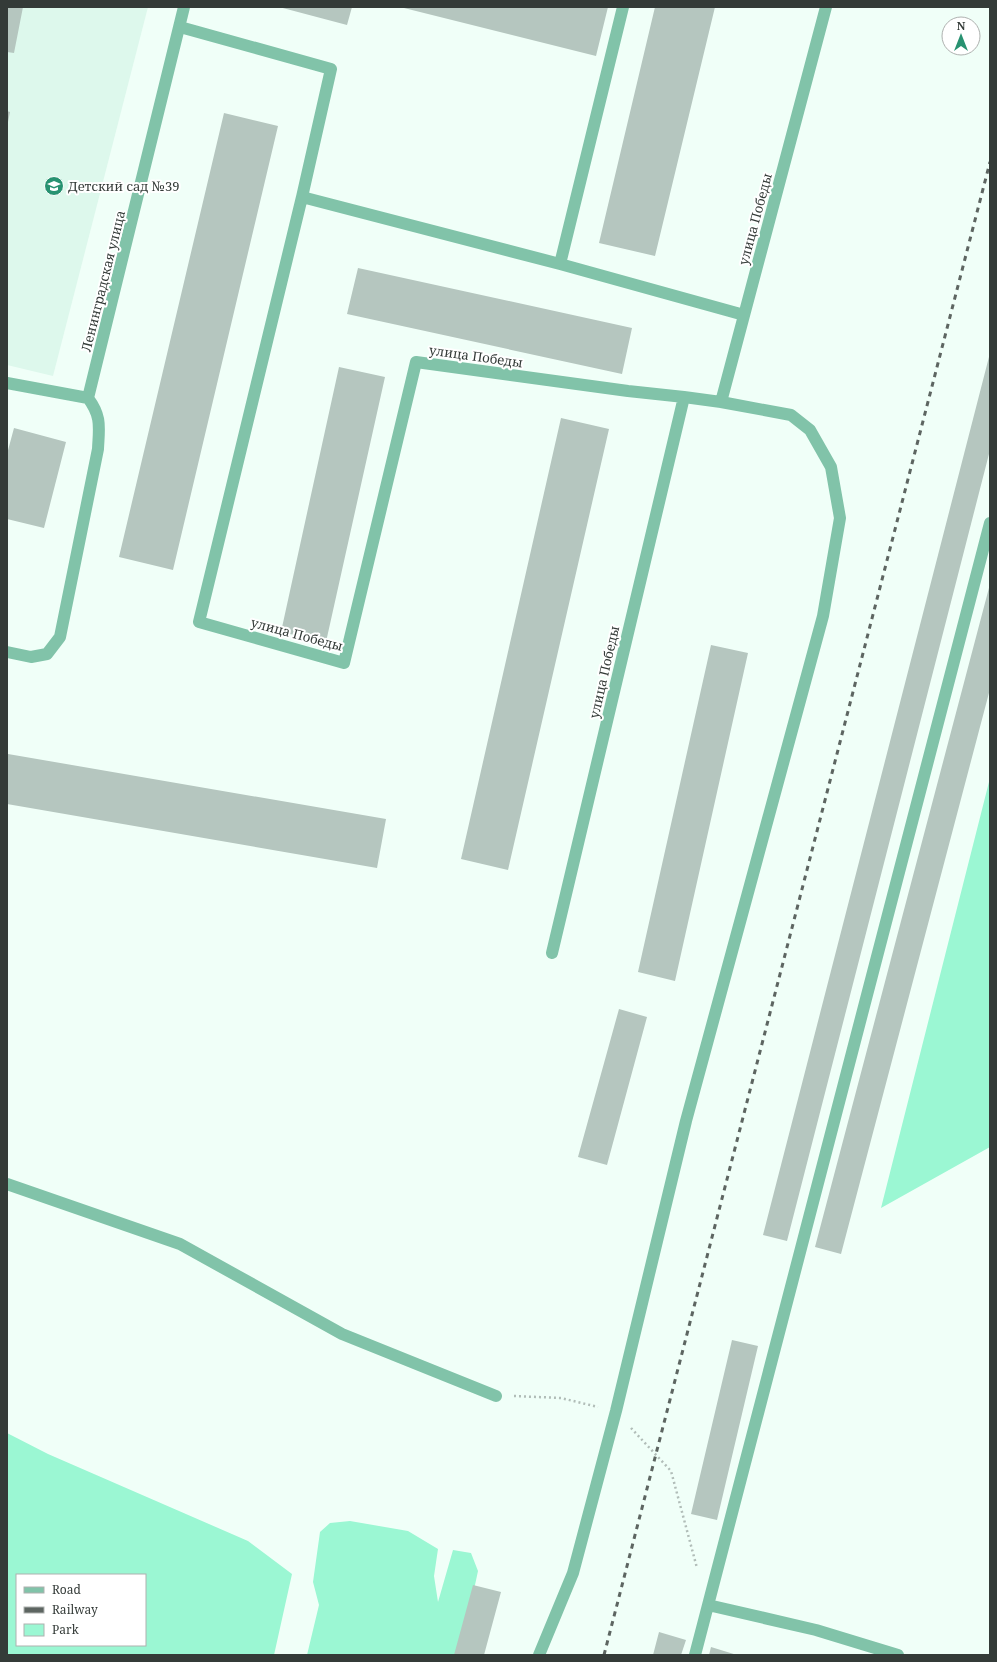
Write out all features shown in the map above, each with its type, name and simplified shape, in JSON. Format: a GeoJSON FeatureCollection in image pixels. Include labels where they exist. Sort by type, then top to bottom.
{"type":"FeatureCollection","features":[{"type":"Feature","properties":{"kind":"street","name":"Ленинградская улица"},"geometry":{"type":"LineString","coordinates":[[88,398],[184,7]]}},
{"type":"Feature","properties":{"kind":"street"},"geometry":{"type":"LineString","coordinates":[[560,264],[623,7]]}},
{"type":"Feature","properties":{"kind":"street","name":"улица Победы"},"geometry":{"type":"LineString","coordinates":[[302,197],[199,622],[344,663],[416,362],[620,390],[684,396],[721,402],[826,7]]}},
{"type":"Feature","properties":{"kind":"street"},"geometry":{"type":"LineString","coordinates":[[180,27],[331,69],[302,197],[560,264],[744,316]]}},
{"type":"Feature","properties":{"kind":"street"},"geometry":{"type":"LineString","coordinates":[[7,383],[88,398],[96,408],[100,422],[98,448],[60,637],[47,654],[31,657],[7,652]]}},
{"type":"Feature","properties":{"kind":"street","name":"улица Победы"},"geometry":{"type":"LineString","coordinates":[[552,953],[684,396]]}},
{"type":"Feature","properties":{"kind":"street"},"geometry":{"type":"LineString","coordinates":[[539,1655],[572,1573],[616,1411],[686,1121],[823,616],[840,518],[831,467],[810,430],[791,416],[721,402]]}},
{"type":"Feature","properties":{"kind":"street"},"geometry":{"type":"LineString","coordinates":[[695,1655],[990,523]]}},
{"type":"Feature","properties":{"kind":"street"},"geometry":{"type":"LineString","coordinates":[[7,1184],[180,1244],[342,1334],[496,1396]]}},
{"type":"Feature","properties":{"kind":"street"},"geometry":{"type":"LineString","coordinates":[[708,1605],[816,1630],[898,1655]]}},
{"type":"Feature","properties":{"kind":"path"},"geometry":{"type":"LineString","coordinates":[[496,1396],[561,1398],[616,1411],[670,1471],[697,1570]]}},
{"type":"Feature","properties":{"kind":"shaded area","name":"Детский сад №39"},"geometry":{"type":"Polygon","coordinates":[[[7,7],[148,7],[53,376],[7,365],[7,7]]]}},
{"type":"Feature","properties":{"kind":"green space"},"geometry":{"type":"Polygon","coordinates":[[[990,778],[990,1147],[881,1208],[990,778]]]}},
{"type":"Feature","properties":{"kind":"green space"},"geometry":{"type":"Polygon","coordinates":[[[7,1433],[48,1454],[248,1541],[292,1574],[274,1655],[7,1655],[7,1433]]]}},
{"type":"Feature","properties":{"kind":"green space"},"geometry":{"type":"Polygon","coordinates":[[[350,1521],[408,1531],[438,1549],[434,1576],[438,1602],[453,1550],[471,1553],[478,1571],[460,1655],[307,1655],[319,1605],[313,1582],[320,1532],[330,1523],[350,1521]]]}},
{"type":"Feature","properties":{"kind":"building"},"geometry":{"type":"Polygon","coordinates":[[[7,7],[23,7],[14,53],[7,52],[7,7]]]}},
{"type":"Feature","properties":{"kind":"building"},"geometry":{"type":"Polygon","coordinates":[[[279,7],[352,7],[347,25],[279,7]]]}},
{"type":"Feature","properties":{"kind":"building"},"geometry":{"type":"Polygon","coordinates":[[[400,7],[608,7],[596,56],[400,7]]]}},
{"type":"Feature","properties":{"kind":"building"},"geometry":{"type":"Polygon","coordinates":[[[655,7],[715,7],[655,256],[599,243],[655,7]]]}},
{"type":"Feature","properties":{"kind":"building"},"geometry":{"type":"Polygon","coordinates":[[[7,111],[10,112],[8,122],[7,122],[7,111]]]}},
{"type":"Feature","properties":{"kind":"building"},"geometry":{"type":"Polygon","coordinates":[[[224,113],[278,126],[173,570],[119,557],[224,113]]]}},
{"type":"Feature","properties":{"kind":"building"},"geometry":{"type":"Polygon","coordinates":[[[358,268],[632,328],[622,374],[347,314],[358,268]]]}},
{"type":"Feature","properties":{"kind":"building"},"geometry":{"type":"Polygon","coordinates":[[[990,353],[990,450],[787,1241],[763,1235],[990,353]]]}},
{"type":"Feature","properties":{"kind":"building"},"geometry":{"type":"Polygon","coordinates":[[[339,367],[385,377],[326,642],[281,632],[339,367]]]}},
{"type":"Feature","properties":{"kind":"building"},"geometry":{"type":"Polygon","coordinates":[[[561,418],[609,429],[508,870],[461,859],[561,418]]]}},
{"type":"Feature","properties":{"kind":"building"},"geometry":{"type":"Polygon","coordinates":[[[14,428],[66,442],[44,528],[7,519],[7,454],[14,428]]]}},
{"type":"Feature","properties":{"kind":"building"},"geometry":{"type":"Polygon","coordinates":[[[990,584],[990,689],[841,1254],[815,1247],[990,584]]]}},
{"type":"Feature","properties":{"kind":"building"},"geometry":{"type":"Polygon","coordinates":[[[711,645],[748,653],[675,981],[638,972],[711,645]]]}},
{"type":"Feature","properties":{"kind":"building"},"geometry":{"type":"Polygon","coordinates":[[[8,754],[386,819],[377,868],[7,804],[8,754]]]}},
{"type":"Feature","properties":{"kind":"building"},"geometry":{"type":"Polygon","coordinates":[[[619,1009],[647,1017],[607,1165],[578,1157],[619,1009]]]}},
{"type":"Feature","properties":{"kind":"building"},"geometry":{"type":"Polygon","coordinates":[[[732,1340],[758,1346],[717,1520],[691,1514],[732,1340]]]}},
{"type":"Feature","properties":{"kind":"building"},"geometry":{"type":"Polygon","coordinates":[[[473,1585],[501,1592],[484,1655],[454,1655],[473,1585]]]}},
{"type":"Feature","properties":{"kind":"building"},"geometry":{"type":"Polygon","coordinates":[[[659,1632],[686,1640],[681,1655],[653,1655],[659,1632]]]}},
{"type":"Feature","properties":{"kind":"building"},"geometry":{"type":"Polygon","coordinates":[[[711,1647],[737,1655],[709,1655],[711,1647]]]}},
{"type":"Feature","properties":{"kind":"railway"},"geometry":{"type":"LineString","coordinates":[[604,1655],[990,162]]}},
{"type":"Feature","properties":{"kind":"place","name":"Детский сад №39"},"geometry":{"type":"Point","coordinates":[54,186]}}]}
